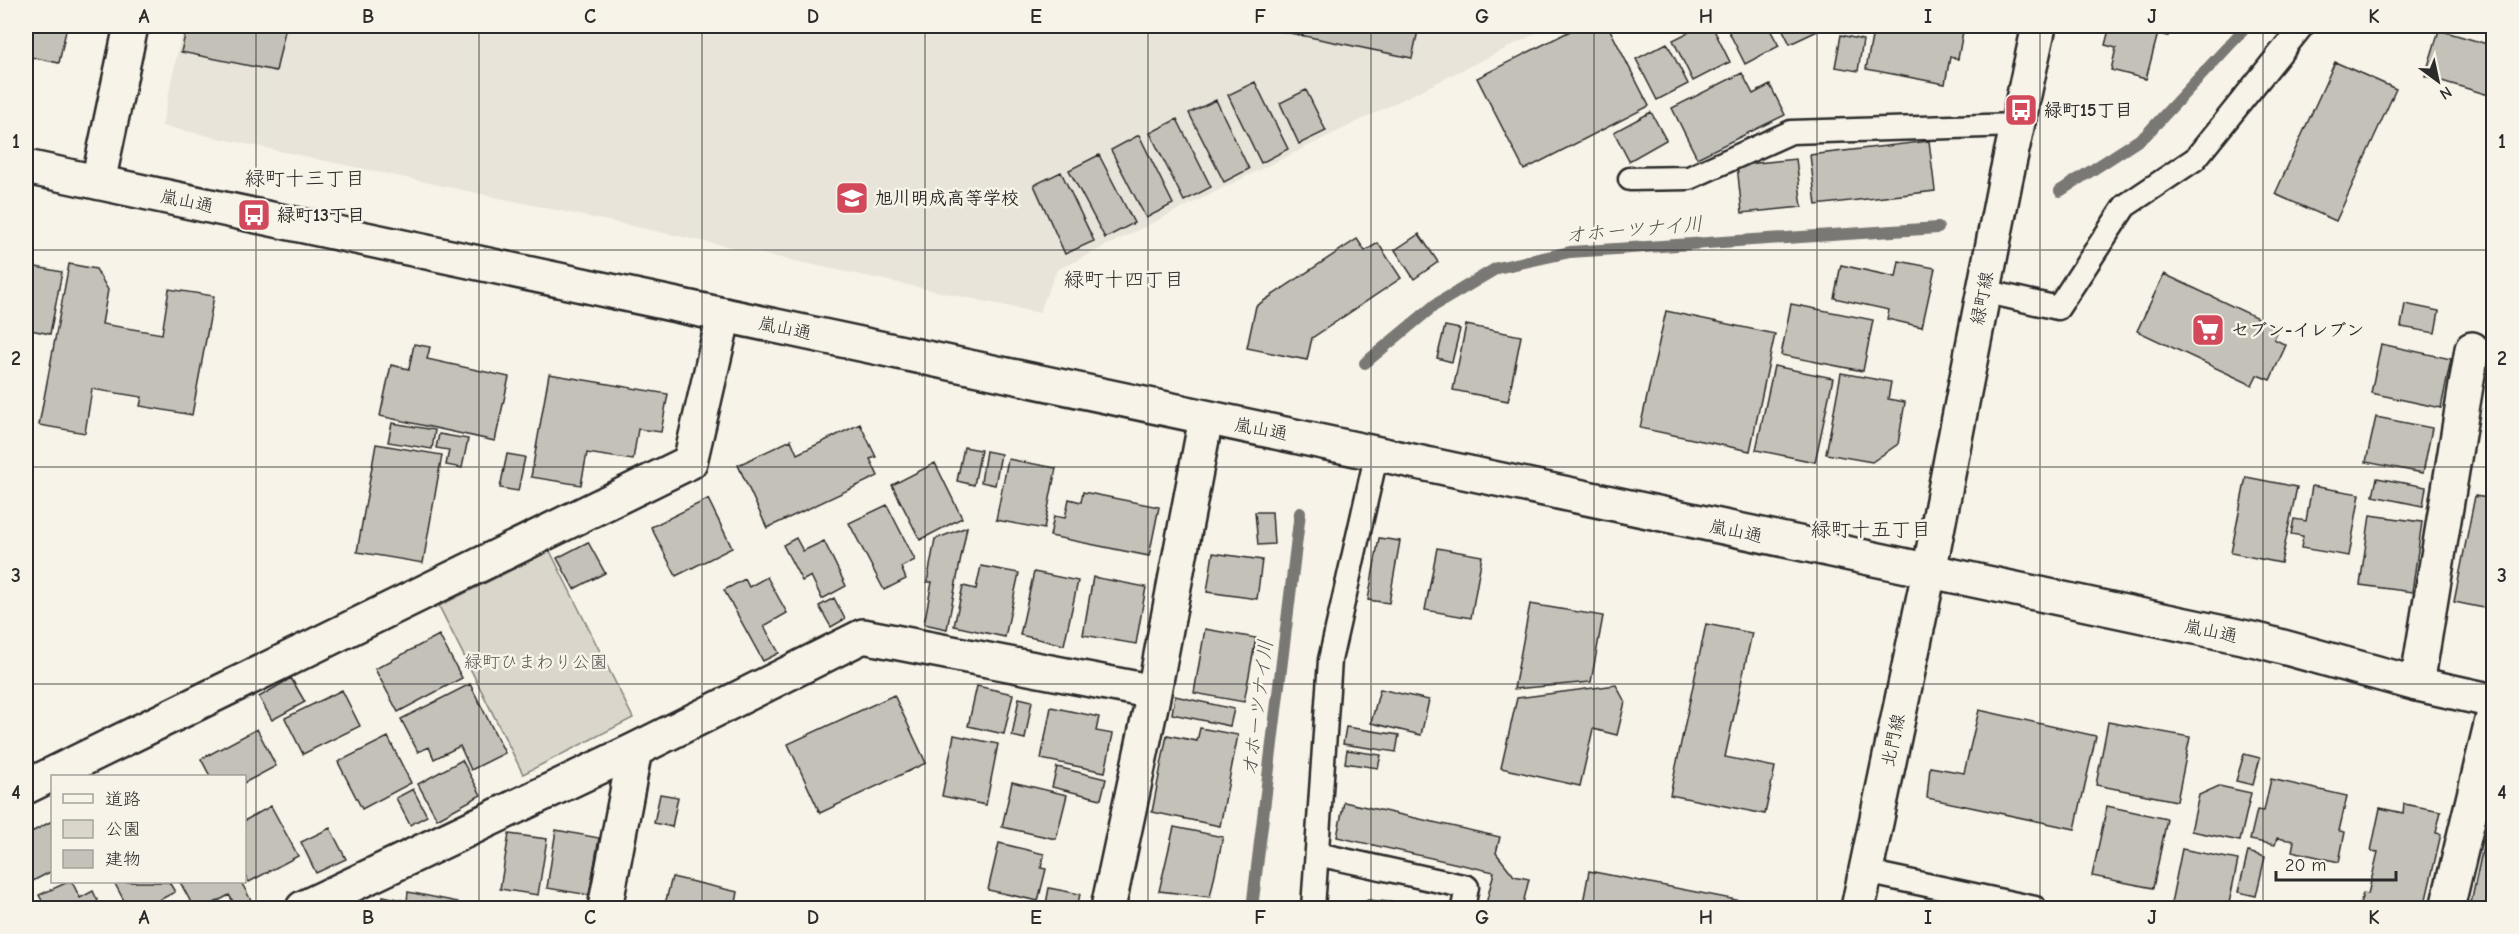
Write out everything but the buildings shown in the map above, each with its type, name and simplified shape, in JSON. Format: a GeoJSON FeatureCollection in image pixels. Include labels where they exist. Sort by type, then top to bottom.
{"type":"FeatureCollection","features":[{"type":"Feature","properties":{"kind":"street"},"geometry":{"type":"LineString","coordinates":[[98,182],[131,26]]}},
{"type":"Feature","properties":{"kind":"street","name":"緑町線"},"geometry":{"type":"LineString","coordinates":[[1929,572],[2005,182],[2039,26]]}},
{"type":"Feature","properties":{"kind":"street","name":"嵐山通"},"geometry":{"type":"LineString","coordinates":[[26,167],[2261,641],[2417,684],[2493,701]]}},
{"type":"Feature","properties":{"kind":"street"},"geometry":{"type":"LineString","coordinates":[[52,775],[690,462],[724,315]]}},
{"type":"Feature","properties":{"kind":"street"},"geometry":{"type":"LineString","coordinates":[[2417,684],[2472,349]]}},
{"type":"Feature","properties":{"kind":"street"},"geometry":{"type":"LineString","coordinates":[[1108,909],[1154,692],[1206,418]]}},
{"type":"Feature","properties":{"kind":"street","name":"北門線"},"geometry":{"type":"LineString","coordinates":[[1858,909],[1929,572]]}},
{"type":"Feature","properties":{"kind":"street"},"geometry":{"type":"LineString","coordinates":[[303,909],[635,750],[863,636],[1154,692]]}},
{"type":"Feature","properties":{"kind":"street"},"geometry":{"type":"LineString","coordinates":[[2447,909],[2493,712]]}},
{"type":"Feature","properties":{"kind":"street"},"geometry":{"type":"LineString","coordinates":[[605,909],[635,750]]}},
{"type":"Feature","properties":{"kind":"street"},"geometry":{"type":"LineString","coordinates":[[26,788],[51,776]]}},
{"type":"Feature","properties":{"kind":"lane"},"geometry":{"type":"LineString","coordinates":[[1984,291],[2058,308],[2125,206],[2195,159],[2302,26]]}},
{"type":"Feature","properties":{"kind":"lane"},"geometry":{"type":"LineString","coordinates":[[1630,179],[1689,178],[1791,132],[2017,125]]}},
{"type":"Feature","properties":{"kind":"lane"},"geometry":{"type":"LineString","coordinates":[[1313,909],[1330,660],[1377,453]]}},
{"type":"Feature","properties":{"kind":"lane"},"geometry":{"type":"LineString","coordinates":[[1317,854],[1467,887],[1463,909]]}},
{"type":"Feature","properties":{"kind":"lane"},"geometry":{"type":"LineString","coordinates":[[1866,872],[2035,909]]}},
{"type":"Feature","properties":{"kind":"shaded area","name":"旭川明成高等学校"},"geometry":{"type":"Polygon","coordinates":[[[183,26],[1551,26],[1057,270],[1039,313],[162,126],[183,26]]]}},
{"type":"Feature","properties":{"kind":"green space","name":"緑町ひまわり公園"},"geometry":{"type":"Polygon","coordinates":[[[550,551],[633,718],[523,774],[439,606],[550,551]]]}},
{"type":"Feature","properties":{"kind":"waterway","name":"オホーツナイ川"},"geometry":{"type":"LineString","coordinates":[[2060,191],[2145,136],[2247,26]]}},
{"type":"Feature","properties":{"kind":"waterway","name":"オホーツナイ川"},"geometry":{"type":"LineString","coordinates":[[1365,363],[1435,305],[1497,268],[1570,252],[1938,228]]}},
{"type":"Feature","properties":{"kind":"waterway","name":"オホーツナイ川"},"geometry":{"type":"LineString","coordinates":[[1252,908],[1300,513]]}},
{"type":"Feature","properties":{"kind":"place","name":"緑町15丁目"},"geometry":{"type":"Point","coordinates":[2021,110]}},
{"type":"Feature","properties":{"kind":"place","name":"旭川明成高等学校"},"geometry":{"type":"Point","coordinates":[852,198]}},
{"type":"Feature","properties":{"kind":"place","name":"緑町13丁目"},"geometry":{"type":"Point","coordinates":[254,215]}},
{"type":"Feature","properties":{"kind":"place","name":"セブン-イレブン"},"geometry":{"type":"Point","coordinates":[2208,330]}},
{"type":"Feature","properties":{"kind":"district","name":"緑町十三丁目"},"geometry":{"type":"Point","coordinates":[305,178]}},
{"type":"Feature","properties":{"kind":"district","name":"緑町十四丁目"},"geometry":{"type":"Point","coordinates":[1124,279]}},
{"type":"Feature","properties":{"kind":"district","name":"緑町十五丁目"},"geometry":{"type":"Point","coordinates":[1871,529]}}]}
